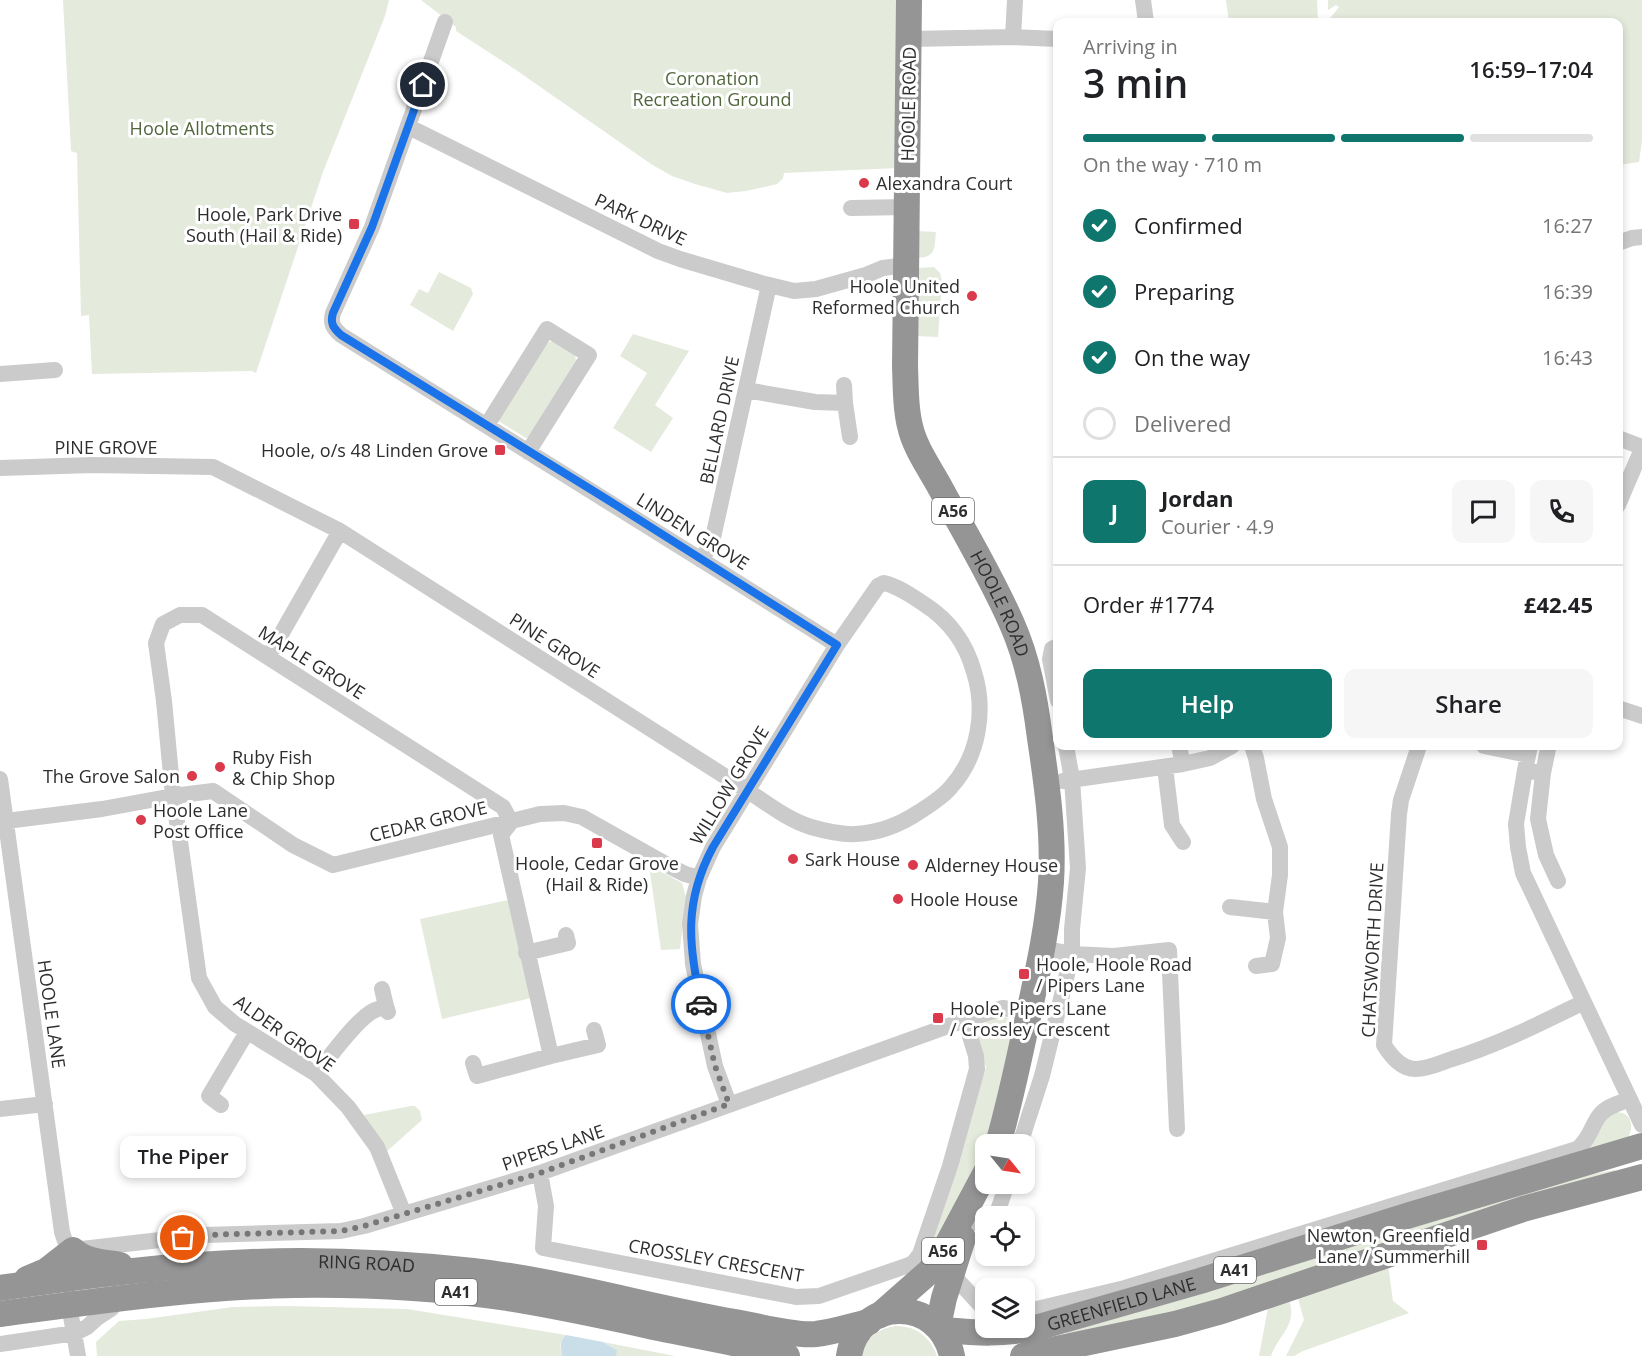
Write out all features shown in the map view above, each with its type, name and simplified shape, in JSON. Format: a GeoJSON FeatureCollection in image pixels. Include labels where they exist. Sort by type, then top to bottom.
{"type":"FeatureCollection","features":[{"type":"Feature","properties":{"kind":"highway","name":"HOOLE ROAD"},"geometry":{"type":"LineString","coordinates":[[909,0],[905,367],[910,426],[920,451],[1012,625],[1023,654],[1034,703],[1059,781],[1051,852],[1051,882],[1042,948],[1001,1134]]}},
{"type":"Feature","properties":{"kind":"highway","name":"GREENFIELD LANE"},"geometry":{"type":"LineString","coordinates":[[940,1328],[995,1334],[1039,1327],[1200,1281],[1524,1180],[1642,1146]]}},
{"type":"Feature","properties":{"kind":"highway","name":"GREENFIELD LANE"},"geometry":{"type":"LineString","coordinates":[[1023,1356],[1175,1324],[1222,1311],[1522,1209],[1640,1175]]}},
{"type":"Feature","properties":{"kind":"highway","name":"A56"},"geometry":{"type":"LineString","coordinates":[[874,1318],[930,1271],[946,1247],[975,1193]]}},
{"type":"Feature","properties":{"kind":"highway","name":"A56"},"geometry":{"type":"LineString","coordinates":[[940,1328],[951,1273],[975,1227]]}},
{"type":"Feature","properties":{"kind":"highway"},"geometry":{"type":"LineString","coordinates":[[5,1287],[46,1271],[73,1250],[88,1260],[147,1269]]}},
{"type":"Feature","properties":{"kind":"highway","name":"RING ROAD"},"geometry":{"type":"LineString","coordinates":[[5,1287],[147,1269],[252,1262],[321,1261],[475,1272],[534,1281],[720,1320],[790,1332],[814,1334],[895,1311],[911,1311],[925,1317],[940,1328]]}},
{"type":"Feature","properties":{"kind":"highway","name":"RING ROAD"},"geometry":{"type":"LineString","coordinates":[[0,1314],[118,1298],[227,1288],[294,1285],[357,1286],[445,1291],[506,1298],[590,1313],[788,1356]]}},
{"type":"Feature","properties":{"kind":"highway"},"geometry":{"type":"LineString","coordinates":[[849,1356],[850,1348],[858,1333],[874,1318]]}},
{"type":"Feature","properties":{"kind":"highway"},"geometry":{"type":"LineString","coordinates":[[940,1328],[950,1344],[952,1356]]}},
{"type":"Feature","properties":{"kind":"street"},"geometry":{"type":"LineString","coordinates":[[1013,37],[1015,0]]}},
{"type":"Feature","properties":{"kind":"street"},"geometry":{"type":"LineString","coordinates":[[1143,0],[1145,18]]}},
{"type":"Feature","properties":{"kind":"street"},"geometry":{"type":"LineString","coordinates":[[409,127],[445,22]]}},
{"type":"Feature","properties":{"kind":"street"},"geometry":{"type":"LineString","coordinates":[[908,39],[1013,37],[1053,39]]}},
{"type":"Feature","properties":{"kind":"street","name":"LINDEN GROVE"},"geometry":{"type":"LineString","coordinates":[[409,127],[372,227],[333,313],[331,322],[333,326],[341,335],[837,645]]}},
{"type":"Feature","properties":{"kind":"street","name":"PARK DRIVE"},"geometry":{"type":"LineString","coordinates":[[409,127],[658,251],[684,261],[769,285],[794,291],[812,290],[884,268],[906,265]]}},
{"type":"Feature","properties":{"kind":"street"},"geometry":{"type":"LineString","coordinates":[[851,208],[907,207]]}},
{"type":"Feature","properties":{"kind":"street"},"geometry":{"type":"LineString","coordinates":[[1623,241],[1642,237]]}},
{"type":"Feature","properties":{"kind":"street","name":"BELLARD DRIVE"},"geometry":{"type":"LineString","coordinates":[[701,560],[712,542],[769,285]]}},
{"type":"Feature","properties":{"kind":"street"},"geometry":{"type":"LineString","coordinates":[[487,425],[547,329],[564,339],[588,355],[528,452]]}},
{"type":"Feature","properties":{"kind":"street"},"geometry":{"type":"LineString","coordinates":[[0,374],[55,370]]}},
{"type":"Feature","properties":{"kind":"street"},"geometry":{"type":"LineString","coordinates":[[844,385],[850,437]]}},
{"type":"Feature","properties":{"kind":"street"},"geometry":{"type":"LineString","coordinates":[[746,390],[815,402],[845,403]]}},
{"type":"Feature","properties":{"kind":"street"},"geometry":{"type":"LineString","coordinates":[[1623,440],[1642,448],[1623,493]]}},
{"type":"Feature","properties":{"kind":"street","name":"PINE GROVE"},"geometry":{"type":"LineString","coordinates":[[0,468],[93,465],[213,467],[340,531],[748,791],[803,824],[824,830],[857,834],[896,824],[915,815],[952,787],[963,771],[975,741],[980,720],[978,683],[963,643],[956,632],[936,612],[899,589],[884,583]]}},
{"type":"Feature","properties":{"kind":"street"},"geometry":{"type":"LineString","coordinates":[[268,657],[340,531]]}},
{"type":"Feature","properties":{"kind":"street","name":"WILLOW GROVE"},"geometry":{"type":"LineString","coordinates":[[729,1104],[715,1066],[693,964],[690,924],[699,878],[713,847],[837,645],[872,592],[884,583]]}},
{"type":"Feature","properties":{"kind":"street","name":"MAPLE GROVE"},"geometry":{"type":"LineString","coordinates":[[173,796],[156,643],[163,624],[180,615],[202,615],[495,801],[503,807],[511,822]]}},
{"type":"Feature","properties":{"kind":"street","name":"HOOLE ROAD"},"geometry":{"type":"LineString","coordinates":[[1053,652],[1050,659],[1053,675]]}},
{"type":"Feature","properties":{"kind":"street"},"geometry":{"type":"LineString","coordinates":[[1623,710],[1642,716]]}},
{"type":"Feature","properties":{"kind":"street","name":"HOOLE ROAD"},"geometry":{"type":"LineString","coordinates":[[1023,1134],[1042,1076],[1072,954],[1078,868],[1059,781],[1065,750]]}},
{"type":"Feature","properties":{"kind":"street"},"geometry":{"type":"LineString","coordinates":[[1180,750],[1183,764]]}},
{"type":"Feature","properties":{"kind":"street"},"geometry":{"type":"LineString","coordinates":[[1059,781],[1183,764],[1210,758],[1225,750]]}},
{"type":"Feature","properties":{"kind":"street"},"geometry":{"type":"LineString","coordinates":[[1253,750],[1264,799],[1280,847],[1280,875],[1275,912],[1278,938],[1272,964],[1256,966]]}},
{"type":"Feature","properties":{"kind":"street","name":"CHATSWORTH DRIVE"},"geometry":{"type":"LineString","coordinates":[[1418,750],[1401,800],[1384,1045],[1390,1055],[1403,1065],[1414,1069],[1426,1068],[1482,1050],[1584,1002]]}},
{"type":"Feature","properties":{"kind":"street"},"geometry":{"type":"LineString","coordinates":[[1500,750],[1528,757],[1543,773]]}},
{"type":"Feature","properties":{"kind":"street"},"geometry":{"type":"LineString","coordinates":[[1548,750],[1538,819],[1551,876]]}},
{"type":"Feature","properties":{"kind":"street"},"geometry":{"type":"LineString","coordinates":[[1528,757],[1516,824],[1522,873],[1634,1100],[1642,1125]]}},
{"type":"Feature","properties":{"kind":"street"},"geometry":{"type":"LineString","coordinates":[[1165,767],[1172,825],[1183,842]]}},
{"type":"Feature","properties":{"kind":"street","name":"HOOLE LANE"},"geometry":{"type":"LineString","coordinates":[[0,779],[62,1232],[65,1241],[73,1250]]}},
{"type":"Feature","properties":{"kind":"street","name":"CEDAR GROVE"},"geometry":{"type":"LineString","coordinates":[[6,821],[102,809],[213,791],[293,845],[333,865],[540,814],[572,814],[582,817],[685,874],[699,878]]}},
{"type":"Feature","properties":{"kind":"street","name":"ALDER GROVE"},"geometry":{"type":"LineString","coordinates":[[173,796],[199,978],[215,1007],[247,1032],[316,1074],[348,1107],[377,1148],[404,1214]]}},
{"type":"Feature","properties":{"kind":"street"},"geometry":{"type":"LineString","coordinates":[[511,822],[501,835],[551,1056]]}},
{"type":"Feature","properties":{"kind":"street"},"geometry":{"type":"LineString","coordinates":[[1230,907],[1275,912]]}},
{"type":"Feature","properties":{"kind":"street"},"geometry":{"type":"LineString","coordinates":[[526,953],[568,943],[566,935]]}},
{"type":"Feature","properties":{"kind":"street"},"geometry":{"type":"LineString","coordinates":[[1042,948],[1072,954],[1114,956],[1169,943],[1177,1129]]}},
{"type":"Feature","properties":{"kind":"street"},"geometry":{"type":"LineString","coordinates":[[316,1074],[365,1017],[372,1012],[387,1009],[382,989]]}},
{"type":"Feature","properties":{"kind":"street","name":"PIPERS LANE"},"geometry":{"type":"LineString","coordinates":[[73,1250],[204,1235],[341,1231],[364,1226],[540,1173],[965,1020],[1003,1008],[1029,1012]]}},
{"type":"Feature","properties":{"kind":"street","name":"CROSSLEY CRESCENT"},"geometry":{"type":"LineString","coordinates":[[540,1173],[546,1206],[543,1248],[775,1293],[808,1297],[819,1296],[909,1265],[920,1254],[950,1166],[977,1069],[976,1056],[965,1020]]}},
{"type":"Feature","properties":{"kind":"street"},"geometry":{"type":"LineString","coordinates":[[473,1063],[477,1076],[598,1045],[594,1030]]}},
{"type":"Feature","properties":{"kind":"street"},"geometry":{"type":"LineString","coordinates":[[221,1104],[210,1096],[247,1032]]}},
{"type":"Feature","properties":{"kind":"street","name":"GREENFIELD LANE"},"geometry":{"type":"LineString","coordinates":[[1035,1309],[1125,1288],[1577,1149],[1588,1138],[1599,1114],[1607,1108],[1634,1100]]}},
{"type":"Feature","properties":{"kind":"street"},"geometry":{"type":"LineString","coordinates":[[0,1110],[45,1104]]}},
{"type":"Feature","properties":{"kind":"street"},"geometry":{"type":"LineString","coordinates":[[1524,1180],[1640,1175]]}},
{"type":"Feature","properties":{"kind":"street"},"geometry":{"type":"LineString","coordinates":[[951,1273],[975,1299]]}},
{"type":"Feature","properties":{"kind":"street"},"geometry":{"type":"LineString","coordinates":[[78,1356],[69,1305],[72,1288],[83,1277]]}},
{"type":"Feature","properties":{"kind":"street"},"geometry":{"type":"LineString","coordinates":[[0,1344],[75,1334],[87,1328],[112,1308],[118,1298]]}},
{"type":"Feature","properties":{"kind":"green space","name":"Hoole Allotments"},"geometry":{"type":"Polygon","coordinates":[[[63,0],[389,0],[385,16],[323,172],[256,373],[252,371],[92,374],[89,315],[81,316],[77,153],[71,151],[63,0]]]}},
{"type":"Feature","properties":{"kind":"green space","name":"Coronation Recreation Ground"},"geometry":{"type":"Polygon","coordinates":[[[421,0],[916,0],[899,168],[784,173],[783,178],[777,184],[727,193],[672,176],[456,31],[456,27],[421,0]]]}},
{"type":"Feature","properties":{"kind":"green space"},"geometry":{"type":"Polygon","coordinates":[[[1226,0],[1317,0],[1318,18],[1228,18],[1226,0]]]}},
{"type":"Feature","properties":{"kind":"green space"},"geometry":{"type":"Polygon","coordinates":[[[1328,0],[1642,0],[1642,141],[1639,162],[1623,164],[1623,18],[1330,18],[1339,7],[1336,5],[1328,10],[1328,0]]]}},
{"type":"Feature","properties":{"kind":"green space"},"geometry":{"type":"Polygon","coordinates":[[[917,231],[936,232],[933,251],[928,256],[917,258],[917,231]]]}},
{"type":"Feature","properties":{"kind":"green space"},"geometry":{"type":"Polygon","coordinates":[[[934,267],[940,273],[942,281],[938,337],[915,336],[917,268],[934,267]]]}},
{"type":"Feature","properties":{"kind":"green space"},"geometry":{"type":"Polygon","coordinates":[[[439,272],[471,288],[473,294],[453,331],[410,305],[419,289],[428,293],[439,272]]]}},
{"type":"Feature","properties":{"kind":"green space"},"geometry":{"type":"Polygon","coordinates":[[[633,334],[689,351],[655,405],[673,418],[651,452],[613,428],[647,373],[620,356],[633,334]]]}},
{"type":"Feature","properties":{"kind":"green space"},"geometry":{"type":"Polygon","coordinates":[[[553,341],[575,355],[576,361],[529,437],[526,438],[499,420],[544,346],[553,341]]]}},
{"type":"Feature","properties":{"kind":"green space"},"geometry":{"type":"Polygon","coordinates":[[[649,865],[682,883],[686,897],[680,949],[661,950],[649,865]]]}},
{"type":"Feature","properties":{"kind":"green space"},"geometry":{"type":"Polygon","coordinates":[[[508,900],[531,998],[442,1019],[420,919],[508,900]]]}},
{"type":"Feature","properties":{"kind":"green space"},"geometry":{"type":"Polygon","coordinates":[[[995,1016],[1002,1016],[1012,1021],[1015,1026],[990,1134],[975,1134],[975,1177],[963,1204],[943,1238],[928,1249],[986,1067],[975,1037],[979,1027],[995,1016]]]}},
{"type":"Feature","properties":{"kind":"green space"},"geometry":{"type":"Polygon","coordinates":[[[415,1106],[420,1111],[422,1120],[386,1152],[364,1115],[415,1106]]]}},
{"type":"Feature","properties":{"kind":"green space"},"geometry":{"type":"Polygon","coordinates":[[[1617,1112],[1629,1118],[1631,1129],[1628,1138],[1584,1154],[1602,1121],[1617,1112]]]}},
{"type":"Feature","properties":{"kind":"green space"},"geometry":{"type":"Polygon","coordinates":[[[1615,1170],[1616,1175],[1215,1302],[1069,1337],[1063,1325],[1551,1182],[1615,1170]]]}},
{"type":"Feature","properties":{"kind":"green space"},"geometry":{"type":"Polygon","coordinates":[[[1388,1265],[1393,1301],[1409,1313],[1294,1356],[1286,1356],[1304,1320],[1297,1295],[1388,1265]]]}},
{"type":"Feature","properties":{"kind":"green space"},"geometry":{"type":"Polygon","coordinates":[[[1288,1297],[1291,1307],[1290,1322],[1271,1356],[1259,1356],[1269,1303],[1288,1297]]]}},
{"type":"Feature","properties":{"kind":"green space"},"geometry":{"type":"Polygon","coordinates":[[[233,1307],[407,1309],[566,1335],[561,1344],[562,1356],[97,1356],[96,1342],[119,1321],[233,1307]]]}},
{"type":"Feature","properties":{"kind":"green space"},"geometry":{"type":"Polygon","coordinates":[[[896,1326],[910,1328],[922,1334],[931,1343],[937,1356],[861,1356],[866,1344],[874,1335],[896,1326]]]}},
{"type":"Feature","properties":{"kind":"green space"},"geometry":{"type":"Polygon","coordinates":[[[603,1342],[675,1356],[616,1356],[616,1349],[603,1342]]]}},
{"type":"Feature","properties":{"kind":"water"},"geometry":{"type":"Polygon","coordinates":[[[566,1335],[603,1342],[617,1350],[616,1356],[562,1356],[561,1342],[566,1335]]]}},
{"type":"Feature","properties":{"kind":"way so far"},"geometry":{"type":"LineString","coordinates":[[183,1238],[204,1235],[341,1231],[364,1226],[540,1173],[729,1104],[715,1066],[701,1004]]}},
{"type":"Feature","properties":{"kind":"place","name":"Alexandra Court"},"geometry":{"type":"Point","coordinates":[864,183]}},
{"type":"Feature","properties":{"kind":"place","name":"Hoole, Park Drive South (Hail & Ride)"},"geometry":{"type":"Point","coordinates":[354,224]}},
{"type":"Feature","properties":{"kind":"place","name":"Hoole United Reformed Church"},"geometry":{"type":"Point","coordinates":[972,296]}},
{"type":"Feature","properties":{"kind":"place","name":"Hoole, o/s 48 Linden Grove"},"geometry":{"type":"Point","coordinates":[500,450]}},
{"type":"Feature","properties":{"kind":"place","name":"Ruby Fish & Chip Shop"},"geometry":{"type":"Point","coordinates":[220,767]}},
{"type":"Feature","properties":{"kind":"place","name":"The Grove Salon"},"geometry":{"type":"Point","coordinates":[192,776]}},
{"type":"Feature","properties":{"kind":"place","name":"Hoole Lane Post Office"},"geometry":{"type":"Point","coordinates":[141,820]}},
{"type":"Feature","properties":{"kind":"place","name":"Hoole, Cedar Grove (Hail & Ride)"},"geometry":{"type":"Point","coordinates":[597,843]}},
{"type":"Feature","properties":{"kind":"place","name":"Sark House"},"geometry":{"type":"Point","coordinates":[793,859]}},
{"type":"Feature","properties":{"kind":"place","name":"Alderney House"},"geometry":{"type":"Point","coordinates":[913,865]}},
{"type":"Feature","properties":{"kind":"place","name":"Hoole House"},"geometry":{"type":"Point","coordinates":[898,899]}},
{"type":"Feature","properties":{"kind":"place","name":"Hoole, Hoole Road / Pipers Lane"},"geometry":{"type":"Point","coordinates":[1024,974]}},
{"type":"Feature","properties":{"kind":"place","name":"Hoole, Pipers Lane / Crossley Crescent"},"geometry":{"type":"Point","coordinates":[938,1018]}},
{"type":"Feature","properties":{"kind":"place","name":"The Piper"},"geometry":{"type":"Point","coordinates":[183,1238]}},
{"type":"Feature","properties":{"kind":"place","name":"Newton, Greenfield Lane / Summerhill"},"geometry":{"type":"Point","coordinates":[1482,1245]}},
{"type":"Feature","properties":{"kind":"route"},"geometry":{"type":"LineString","coordinates":[[423,85],[372,227],[333,313],[331,322],[336,331],[837,645],[713,847],[699,878],[690,924],[693,964],[701,1004]]}}]}
